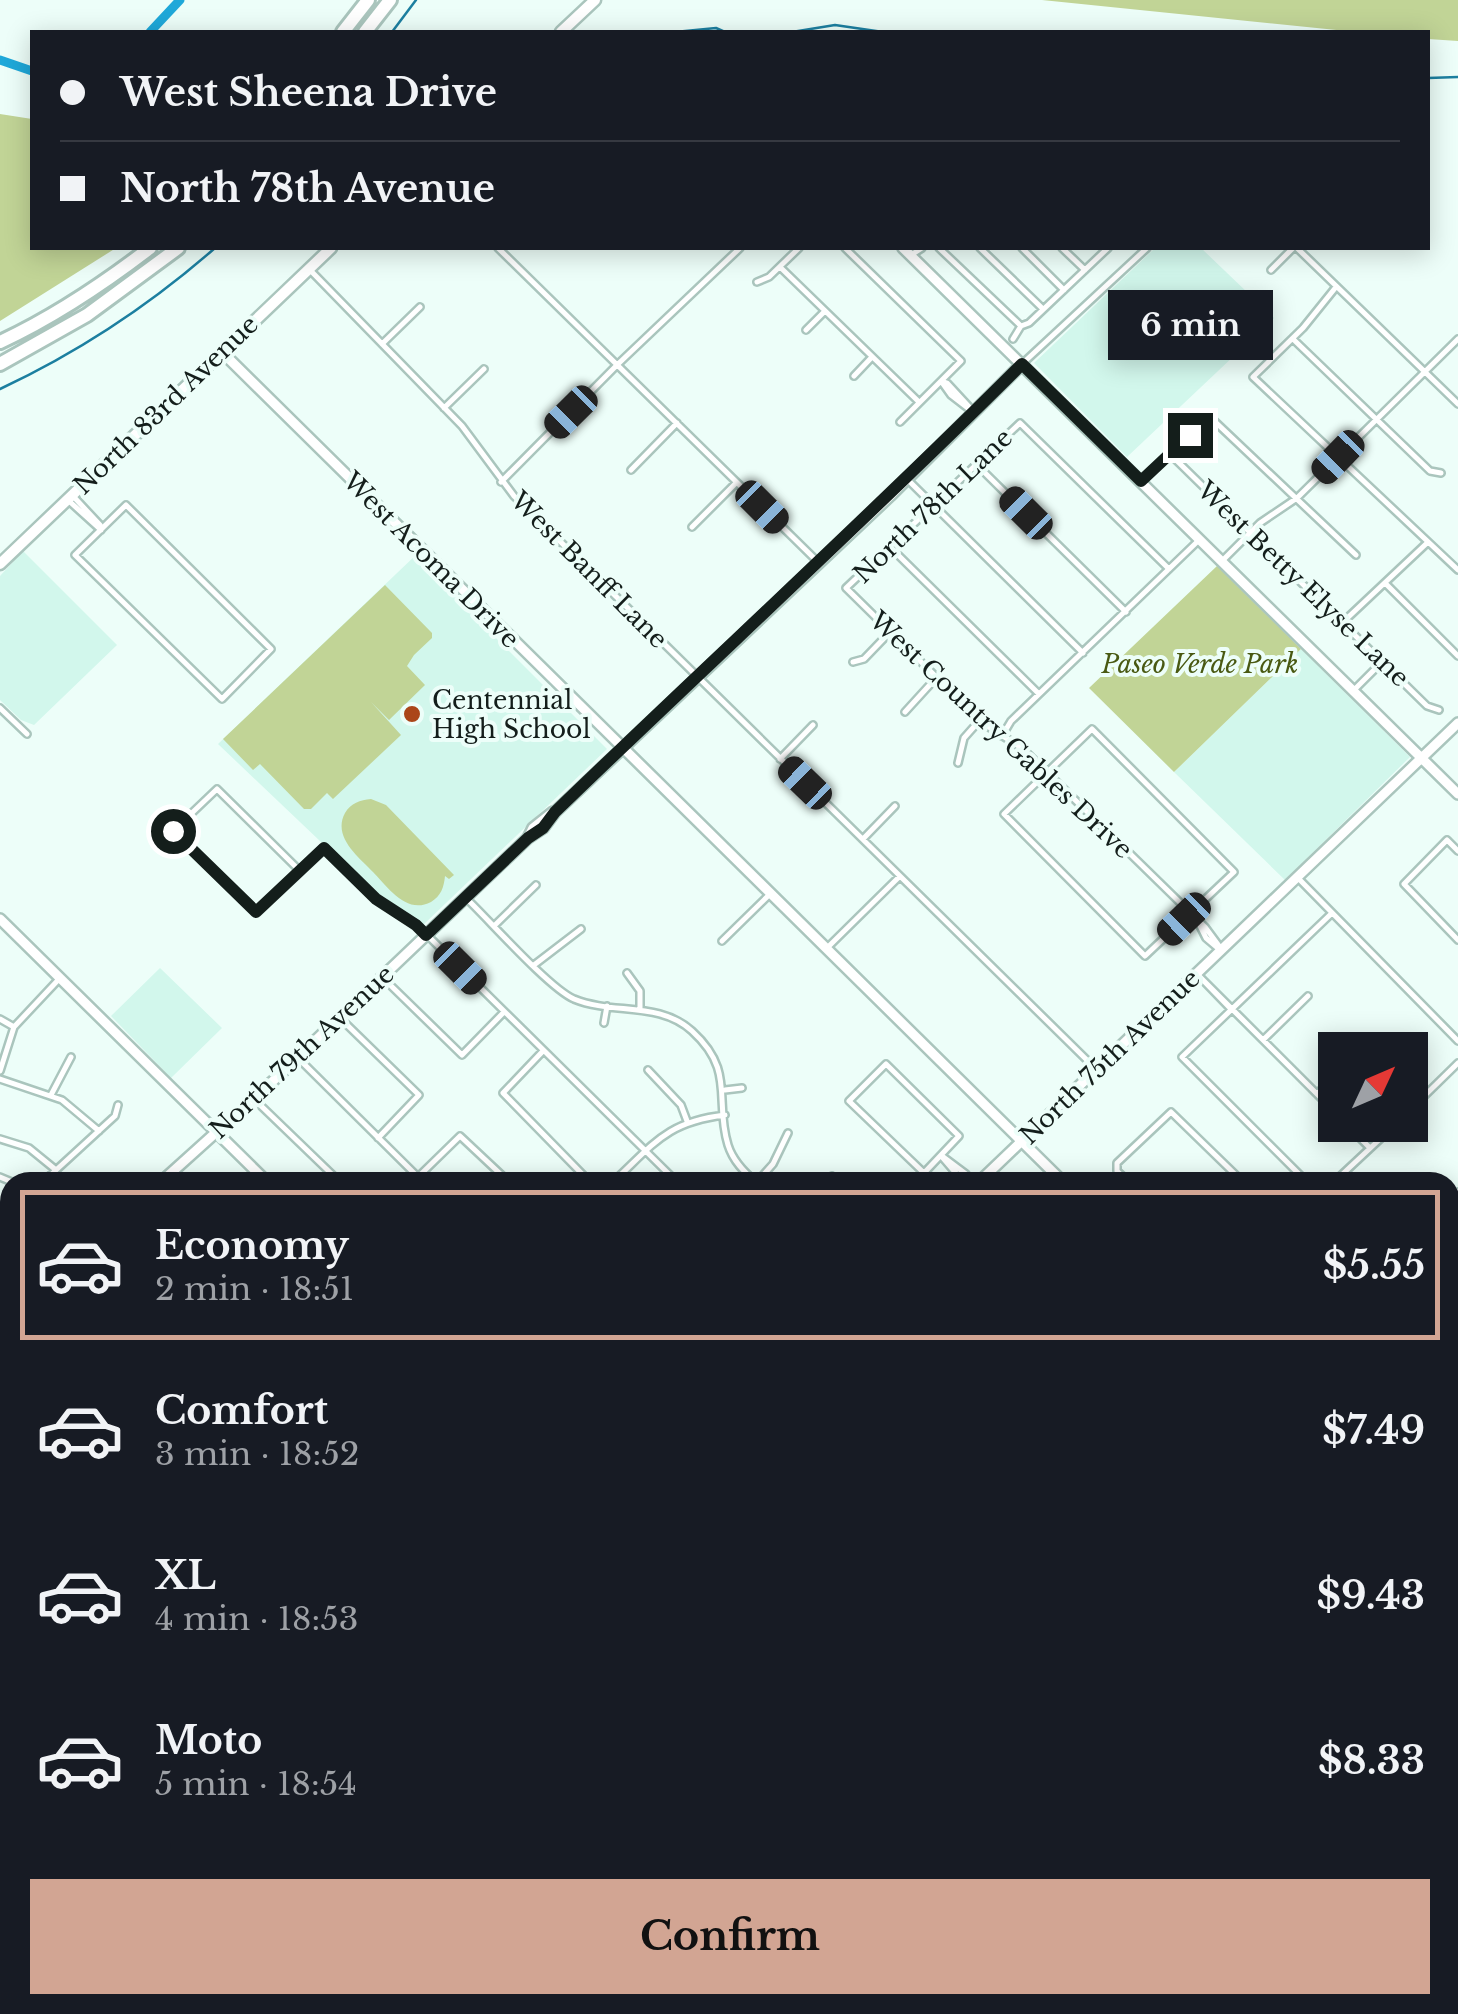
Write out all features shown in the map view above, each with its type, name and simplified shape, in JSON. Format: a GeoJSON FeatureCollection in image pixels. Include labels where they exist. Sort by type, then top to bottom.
{"type":"FeatureCollection","features":[{"type":"Feature","properties":{"kind":"highway"},"geometry":{"type":"LineString","coordinates":[[368,30],[390,0]]}},
{"type":"Feature","properties":{"kind":"highway"},"geometry":{"type":"LineString","coordinates":[[346,30],[366,3]]}},
{"type":"Feature","properties":{"kind":"highway"},"geometry":{"type":"LineString","coordinates":[[0,342],[83,296],[147,250]]}},
{"type":"Feature","properties":{"kind":"highway"},"geometry":{"type":"LineString","coordinates":[[4,363],[87,315],[175,250]]}},
{"type":"Feature","properties":{"kind":"main road"},"geometry":{"type":"LineString","coordinates":[[554,30],[595,0]]}},
{"type":"Feature","properties":{"kind":"main road"},"geometry":{"type":"LineString","coordinates":[[563,30],[582,6]]}},
{"type":"Feature","properties":{"kind":"main road","name":"North 83rd Avenue"},"geometry":{"type":"LineString","coordinates":[[0,564],[329,250]]}},
{"type":"Feature","properties":{"kind":"street"},"geometry":{"type":"LineString","coordinates":[[500,250],[819,563]]}},
{"type":"Feature","properties":{"kind":"street"},"geometry":{"type":"LineString","coordinates":[[501,482],[617,364],[738,250]]}},
{"type":"Feature","properties":{"kind":"street"},"geometry":{"type":"LineString","coordinates":[[757,282],[769,278],[797,250]]}},
{"type":"Feature","properties":{"kind":"street"},"geometry":{"type":"LineString","coordinates":[[847,250],[961,361],[900,422]]}},
{"type":"Feature","properties":{"kind":"street"},"geometry":{"type":"LineString","coordinates":[[909,250],[1458,794]]}},
{"type":"Feature","properties":{"kind":"street"},"geometry":{"type":"LineString","coordinates":[[941,250],[1022,326]]}},
{"type":"Feature","properties":{"kind":"street"},"geometry":{"type":"LineString","coordinates":[[982,250],[1043,310]]}},
{"type":"Feature","properties":{"kind":"street"},"geometry":{"type":"LineString","coordinates":[[1024,250],[1064,290]]}},
{"type":"Feature","properties":{"kind":"street"},"geometry":{"type":"LineString","coordinates":[[1067,250],[1085,270]]}},
{"type":"Feature","properties":{"kind":"street"},"geometry":{"type":"LineString","coordinates":[[1013,340],[1022,326],[1106,250]]}},
{"type":"Feature","properties":{"kind":"street","name":"North 79th Avenue"},"geometry":{"type":"LineString","coordinates":[[172,1172],[298,1058],[528,838],[541,820],[555,812],[819,563],[1145,250]]}},
{"type":"Feature","properties":{"kind":"street"},"geometry":{"type":"LineString","coordinates":[[1271,270],[1293,250]]}},
{"type":"Feature","properties":{"kind":"street"},"geometry":{"type":"LineString","coordinates":[[1297,250],[1458,404]]}},
{"type":"Feature","properties":{"kind":"street"},"geometry":{"type":"LineString","coordinates":[[780,267],[919,402]]}},
{"type":"Feature","properties":{"kind":"street","name":"West Banff Lane"},"geometry":{"type":"LineString","coordinates":[[309,269],[473,440],[501,482],[1096,1070]]}},
{"type":"Feature","properties":{"kind":"street"},"geometry":{"type":"LineString","coordinates":[[1336,287],[1292,339],[1253,376],[1302,427],[1458,570]]}},
{"type":"Feature","properties":{"kind":"street"},"geometry":{"type":"LineString","coordinates":[[382,344],[420,307]]}},
{"type":"Feature","properties":{"kind":"street"},"geometry":{"type":"LineString","coordinates":[[806,330],[825,311]]}},
{"type":"Feature","properties":{"kind":"street"},"geometry":{"type":"LineString","coordinates":[[1372,339],[1381,330]]}},
{"type":"Feature","properties":{"kind":"street"},"geometry":{"type":"LineString","coordinates":[[1292,339],[1430,471],[1441,474]]}},
{"type":"Feature","properties":{"kind":"street"},"geometry":{"type":"LineString","coordinates":[[1222,561],[1250,533],[1297,498],[1458,339]]}},
{"type":"Feature","properties":{"kind":"street","name":"West Acoma Drive"},"geometry":{"type":"LineString","coordinates":[[222,352],[1054,1172]]}},
{"type":"Feature","properties":{"kind":"street"},"geometry":{"type":"LineString","coordinates":[[854,376],[872,357]]}},
{"type":"Feature","properties":{"kind":"street"},"geometry":{"type":"LineString","coordinates":[[444,408],[484,370]]}},
{"type":"Feature","properties":{"kind":"street"},"geometry":{"type":"LineString","coordinates":[[941,381],[973,412]]}},
{"type":"Feature","properties":{"kind":"street"},"geometry":{"type":"LineString","coordinates":[[1141,481],[1209,416],[1356,555]]}},
{"type":"Feature","properties":{"kind":"street"},"geometry":{"type":"LineString","coordinates":[[631,470],[677,424]]}},
{"type":"Feature","properties":{"kind":"street","name":"North 78th Lane"},"geometry":{"type":"LineString","coordinates":[[846,588],[1020,424],[1170,569]]}},
{"type":"Feature","properties":{"kind":"street","name":"West Betty Elyse Lane"},"geometry":{"type":"LineString","coordinates":[[1170,454],[1427,706],[1438,710]]}},
{"type":"Feature","properties":{"kind":"street"},"geometry":{"type":"LineString","coordinates":[[976,464],[1126,612]]}},
{"type":"Feature","properties":{"kind":"street"},"geometry":{"type":"LineString","coordinates":[[907,479],[1083,652]]}},
{"type":"Feature","properties":{"kind":"street"},"geometry":{"type":"LineString","coordinates":[[692,526],[737,482]]}},
{"type":"Feature","properties":{"kind":"street"},"geometry":{"type":"LineString","coordinates":[[70,497],[101,530]]}},
{"type":"Feature","properties":{"kind":"street"},"geometry":{"type":"LineString","coordinates":[[126,505],[270,649],[222,699],[75,555],[101,530],[126,505]]}},
{"type":"Feature","properties":{"kind":"street"},"geometry":{"type":"LineString","coordinates":[[1002,736],[1011,721],[1200,540]]}},
{"type":"Feature","properties":{"kind":"street"},"geometry":{"type":"LineString","coordinates":[[1342,623],[1427,543]]}},
{"type":"Feature","properties":{"kind":"street"},"geometry":{"type":"LineString","coordinates":[[890,547],[1040,694]]}},
{"type":"Feature","properties":{"kind":"street"},"geometry":{"type":"LineString","coordinates":[[1385,582],[1458,656]]}},
{"type":"Feature","properties":{"kind":"street","name":"West Country Gables Drive"},"geometry":{"type":"LineString","coordinates":[[846,588],[980,720],[1020,746],[1222,950]]}},
{"type":"Feature","properties":{"kind":"street"},"geometry":{"type":"LineString","coordinates":[[853,662],[864,659],[890,632]]}},
{"type":"Feature","properties":{"kind":"street"},"geometry":{"type":"LineString","coordinates":[[1354,690],[1382,662]]}},
{"type":"Feature","properties":{"kind":"street"},"geometry":{"type":"LineString","coordinates":[[904,712],[936,678]]}},
{"type":"Feature","properties":{"kind":"street"},"geometry":{"type":"LineString","coordinates":[[0,708],[27,734]]}},
{"type":"Feature","properties":{"kind":"street"},"geometry":{"type":"LineString","coordinates":[[958,763],[964,738],[980,720]]}},
{"type":"Feature","properties":{"kind":"street","name":"North 75th Avenue"},"geometry":{"type":"LineString","coordinates":[[990,1172],[1458,723]]}},
{"type":"Feature","properties":{"kind":"street"},"geometry":{"type":"LineString","coordinates":[[780,759],[813,725]]}},
{"type":"Feature","properties":{"kind":"street"},"geometry":{"type":"LineString","coordinates":[[1092,730],[1234,872],[1145,956],[1004,814],[1047,773],[1092,730]]}},
{"type":"Feature","properties":{"kind":"street"},"geometry":{"type":"LineString","coordinates":[[300,870],[218,789],[173,831],[256,912],[324,848],[376,899],[416,925],[667,1172]]}},
{"type":"Feature","properties":{"kind":"street"},"geometry":{"type":"LineString","coordinates":[[863,839],[895,806]]}},
{"type":"Feature","properties":{"kind":"street"},"geometry":{"type":"LineString","coordinates":[[1458,851],[1447,840],[1404,884],[1458,940]]}},
{"type":"Feature","properties":{"kind":"street"},"geometry":{"type":"LineString","coordinates":[[828,947],[900,876]]}},
{"type":"Feature","properties":{"kind":"street"},"geometry":{"type":"LineString","coordinates":[[1297,878],[1458,1041]]}},
{"type":"Feature","properties":{"kind":"street"},"geometry":{"type":"LineString","coordinates":[[494,926],[536,885]]}},
{"type":"Feature","properties":{"kind":"street"},"geometry":{"type":"LineString","coordinates":[[722,940],[772,892]]}},
{"type":"Feature","properties":{"kind":"street"},"geometry":{"type":"LineString","coordinates":[[466,897],[574,999],[674,1018],[692,1032],[714,1058],[724,1090],[727,1143],[746,1172]]}},
{"type":"Feature","properties":{"kind":"street"},"geometry":{"type":"LineString","coordinates":[[1297,1172],[1182,1057],[1332,913]]}},
{"type":"Feature","properties":{"kind":"street"},"geometry":{"type":"LineString","coordinates":[[0,919],[257,1172]]}},
{"type":"Feature","properties":{"kind":"street"},"geometry":{"type":"LineString","coordinates":[[534,965],[581,929]]}},
{"type":"Feature","properties":{"kind":"street"},"geometry":{"type":"LineString","coordinates":[[627,974],[640,992],[640,1010]]}},
{"type":"Feature","properties":{"kind":"street"},"geometry":{"type":"LineString","coordinates":[[1197,974],[1317,1094]]}},
{"type":"Feature","properties":{"kind":"street"},"geometry":{"type":"LineString","coordinates":[[382,977],[462,1055],[504,1012]]}},
{"type":"Feature","properties":{"kind":"street"},"geometry":{"type":"LineString","coordinates":[[0,1070],[14,1027],[60,978]]}},
{"type":"Feature","properties":{"kind":"street"},"geometry":{"type":"LineString","coordinates":[[1263,1040],[1308,996]]}},
{"type":"Feature","properties":{"kind":"street"},"geometry":{"type":"LineString","coordinates":[[604,1023],[607,1006]]}},
{"type":"Feature","properties":{"kind":"street"},"geometry":{"type":"LineString","coordinates":[[340,1018],[419,1096],[378,1138]]}},
{"type":"Feature","properties":{"kind":"street"},"geometry":{"type":"LineString","coordinates":[[0,1019],[14,1027]]}},
{"type":"Feature","properties":{"kind":"street"},"geometry":{"type":"LineString","coordinates":[[544,1050],[503,1093],[580,1172]]}},
{"type":"Feature","properties":{"kind":"street"},"geometry":{"type":"LineString","coordinates":[[51,1095],[71,1056]]}},
{"type":"Feature","properties":{"kind":"street"},"geometry":{"type":"LineString","coordinates":[[298,1058],[412,1172]]}},
{"type":"Feature","properties":{"kind":"street"},"geometry":{"type":"LineString","coordinates":[[1428,1092],[1458,1063]]}},
{"type":"Feature","properties":{"kind":"street"},"geometry":{"type":"LineString","coordinates":[[923,1172],[849,1100],[886,1064],[959,1136],[925,1172]]}},
{"type":"Feature","properties":{"kind":"street"},"geometry":{"type":"LineString","coordinates":[[648,1070],[674,1097],[686,1121]]}},
{"type":"Feature","properties":{"kind":"street"},"geometry":{"type":"LineString","coordinates":[[0,1078],[51,1095],[71,1106],[98,1131]]}},
{"type":"Feature","properties":{"kind":"street"},"geometry":{"type":"LineString","coordinates":[[724,1090],[742,1088]]}},
{"type":"Feature","properties":{"kind":"street"},"geometry":{"type":"LineString","coordinates":[[254,1098],[330,1172]]}},
{"type":"Feature","properties":{"kind":"street"},"geometry":{"type":"LineString","coordinates":[[0,1139],[28,1148],[56,1170],[115,1116],[118,1105]]}},
{"type":"Feature","properties":{"kind":"street"},"geometry":{"type":"LineString","coordinates":[[1120,1172],[1115,1167],[1171,1112],[1234,1172]]}},
{"type":"Feature","properties":{"kind":"street"},"geometry":{"type":"LineString","coordinates":[[624,1172],[668,1131],[686,1121],[725,1116]]}},
{"type":"Feature","properties":{"kind":"street"},"geometry":{"type":"LineString","coordinates":[[766,1172],[774,1164],[788,1132]]}},
{"type":"Feature","properties":{"kind":"street"},"geometry":{"type":"LineString","coordinates":[[427,1172],[460,1136],[498,1172]]}},
{"type":"Feature","properties":{"kind":"street"},"geometry":{"type":"LineString","coordinates":[[1364,1142],[1370,1148]]}},
{"type":"Feature","properties":{"kind":"street"},"geometry":{"type":"LineString","coordinates":[[1345,1172],[1376,1142]]}},
{"type":"Feature","properties":{"kind":"street"},"geometry":{"type":"LineString","coordinates":[[942,1156],[955,1172]]}},
{"type":"Feature","properties":{"kind":"street"},"geometry":{"type":"LineString","coordinates":[[942,1156],[963,1172]]}},
{"type":"Feature","properties":{"kind":"shaded area"},"geometry":{"type":"Polygon","coordinates":[[[1153,250],[1203,250],[1274,318],[1127,457],[1034,363],[1153,250]]]}},
{"type":"Feature","properties":{"kind":"shaded area"},"geometry":{"type":"Polygon","coordinates":[[[23,551],[117,645],[34,725],[21,720],[0,700],[0,576],[23,551]]]}},
{"type":"Feature","properties":{"kind":"shaded area","name":"Centennial High School"},"geometry":{"type":"Polygon","coordinates":[[[418,553],[466,608],[607,749],[422,926],[382,900],[218,744],[418,553]]]}},
{"type":"Feature","properties":{"kind":"shaded area"},"geometry":{"type":"Polygon","coordinates":[[[1301,649],[1410,757],[1285,880],[1174,772],[1301,649]]]}},
{"type":"Feature","properties":{"kind":"shaded area"},"geometry":{"type":"Polygon","coordinates":[[[160,968],[222,1028],[171,1078],[111,1016],[160,968]]]}},
{"type":"Feature","properties":{"kind":"green space"},"geometry":{"type":"Polygon","coordinates":[[[1042,0],[1458,0],[1458,41],[1430,39],[1430,30],[1336,30],[1042,0]]]}},
{"type":"Feature","properties":{"kind":"green space"},"geometry":{"type":"Polygon","coordinates":[[[0,114],[30,119],[30,250],[113,250],[0,321],[0,114]]]}},
{"type":"Feature","properties":{"kind":"green space","name":"Paseo Verde Park"},"geometry":{"type":"Polygon","coordinates":[[[1217,566],[1301,649],[1174,772],[1089,688],[1217,566]]]}},
{"type":"Feature","properties":{"kind":"green space"},"geometry":{"type":"Polygon","coordinates":[[[385,585],[432,633],[432,638],[407,666],[425,685],[389,720],[371,702],[401,735],[333,799],[327,793],[311,809],[304,809],[260,764],[253,770],[223,739],[385,585]]]}},
{"type":"Feature","properties":{"kind":"green space"},"geometry":{"type":"Polygon","coordinates":[[[371,799],[386,805],[454,875],[449,879],[445,876],[441,891],[431,902],[414,905],[398,898],[344,838],[345,813],[356,803],[371,799]]]}},
{"type":"Feature","properties":{"kind":"waterway"},"geometry":{"type":"LineString","coordinates":[[152,30],[180,0]]}},
{"type":"Feature","properties":{"kind":"waterway"},"geometry":{"type":"LineString","coordinates":[[394,30],[416,0]]}},
{"type":"Feature","properties":{"kind":"waterway"},"geometry":{"type":"LineString","coordinates":[[804,30],[835,25],[869,30]]}},
{"type":"Feature","properties":{"kind":"waterway"},"geometry":{"type":"LineString","coordinates":[[696,30],[720,30]]}},
{"type":"Feature","properties":{"kind":"waterway"},"geometry":{"type":"LineString","coordinates":[[0,60],[30,70]]}},
{"type":"Feature","properties":{"kind":"waterway"},"geometry":{"type":"LineString","coordinates":[[1430,78],[1458,77]]}},
{"type":"Feature","properties":{"kind":"waterway"},"geometry":{"type":"LineString","coordinates":[[0,389],[113,326],[213,250]]}},
{"type":"Feature","properties":{"kind":"place","name":"Centennial High School"},"geometry":{"type":"Point","coordinates":[412,714]}},
{"type":"Feature","properties":{"kind":"route"},"geometry":{"type":"LineString","coordinates":[[173,831],[256,912],[324,848],[376,899],[426,935],[868,517],[1022,364],[1141,481],[1190,435]]}}]}
